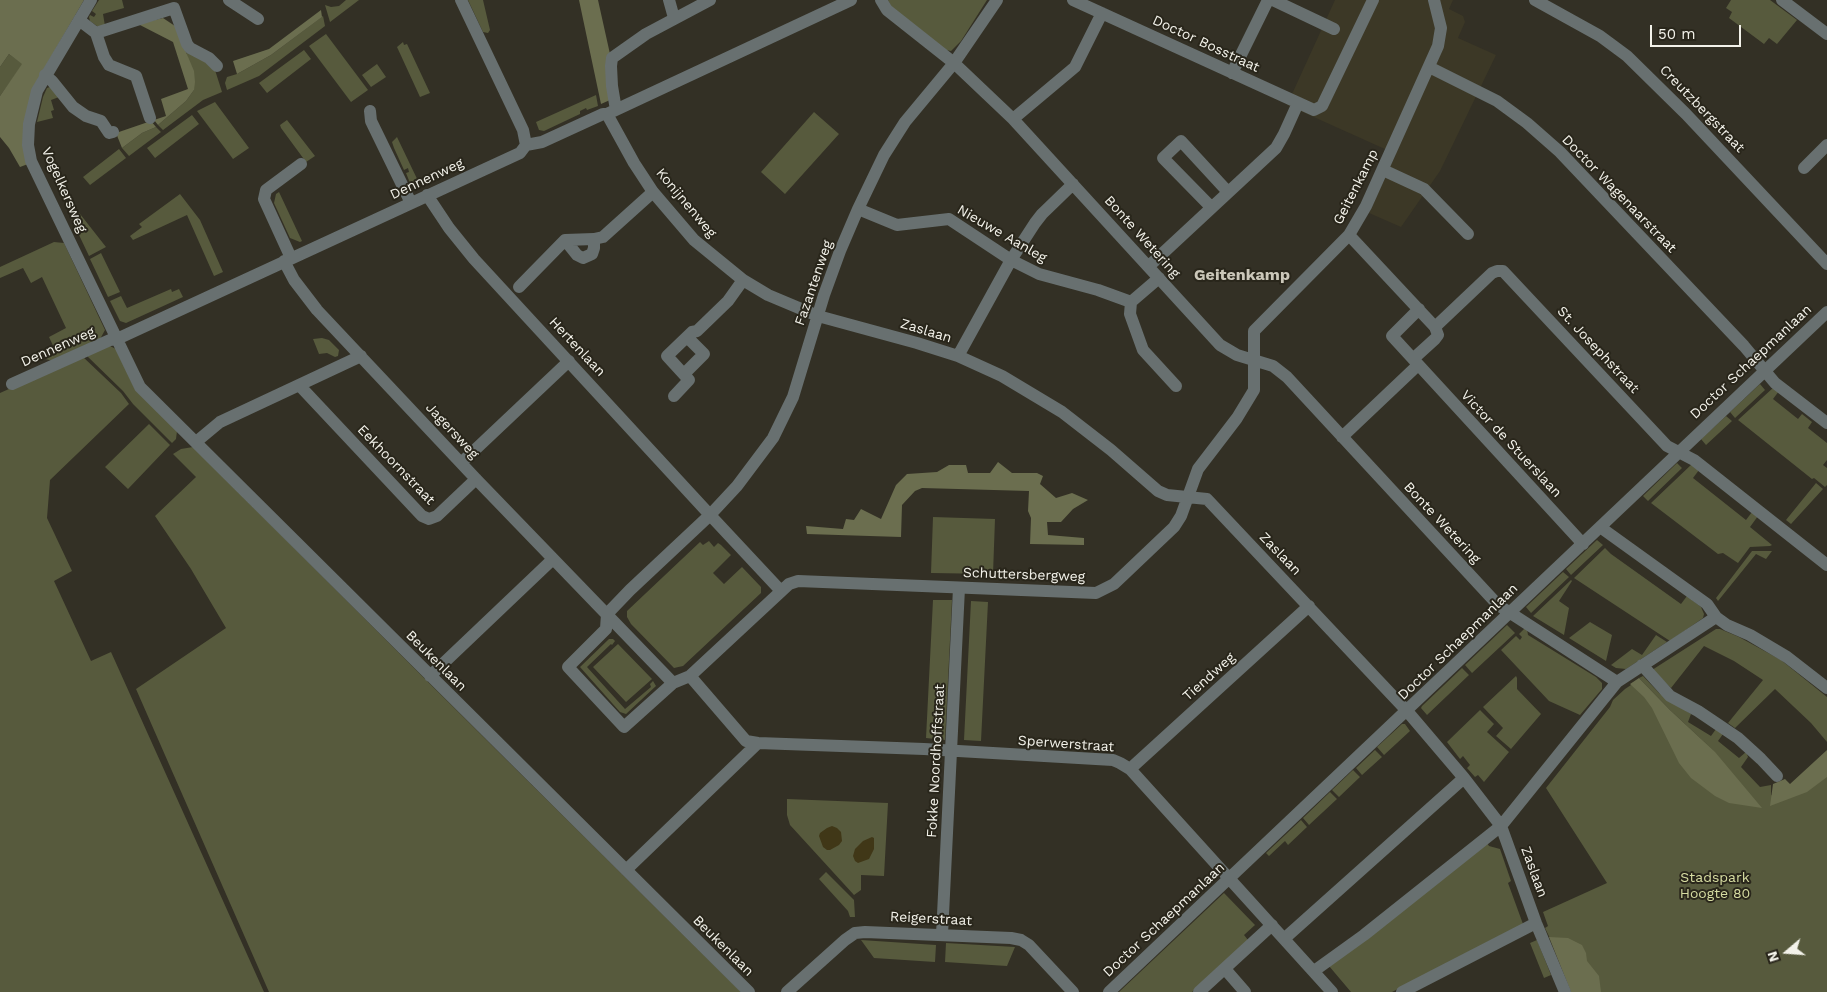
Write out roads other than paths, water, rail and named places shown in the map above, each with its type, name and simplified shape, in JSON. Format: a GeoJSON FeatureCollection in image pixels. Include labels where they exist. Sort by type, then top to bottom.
{"type":"FeatureCollection","features":[{"type":"Feature","properties":{"kind":"street","name":"Vogelkersweg"},"geometry":{"type":"LineString","coordinates":[[91,0],[45,75],[35,97],[29,124],[28,145],[31,161],[116,339]]}},
{"type":"Feature","properties":{"kind":"street"},"geometry":{"type":"LineString","coordinates":[[230,0],[258,19]]}},
{"type":"Feature","properties":{"kind":"street"},"geometry":{"type":"LineString","coordinates":[[461,0],[524,130],[526,145]]}},
{"type":"Feature","properties":{"kind":"street"},"geometry":{"type":"LineString","coordinates":[[669,0],[674,18],[710,0]]}},
{"type":"Feature","properties":{"kind":"street","name":"Dennenweg"},"geometry":{"type":"LineString","coordinates":[[12,384],[116,339],[520,153],[526,145],[542,142],[611,112],[851,0]]}},
{"type":"Feature","properties":{"kind":"street","name":"Bonte Wetering"},"geometry":{"type":"LineString","coordinates":[[881,0],[890,13],[954,63],[1013,119],[1220,346],[1238,355],[1273,366],[1287,377],[1498,605],[1617,682]]}},
{"type":"Feature","properties":{"kind":"street","name":"Fazantenweg"},"geometry":{"type":"LineString","coordinates":[[607,614],[710,515],[737,486],[774,438],[793,396],[840,251],[884,155],[905,122],[954,63],[997,0]]}},
{"type":"Feature","properties":{"kind":"street","name":"Doctor Bosstraat"},"geometry":{"type":"LineString","coordinates":[[1073,0],[1314,110],[1322,106],[1373,0]]}},
{"type":"Feature","properties":{"kind":"street"},"geometry":{"type":"LineString","coordinates":[[1232,73],[1268,0]]}},
{"type":"Feature","properties":{"kind":"street"},"geometry":{"type":"LineString","coordinates":[[1272,0],[1334,29]]}},
{"type":"Feature","properties":{"kind":"street","name":"Geitenkamp"},"geometry":{"type":"LineString","coordinates":[[1253,360],[1254,331],[1349,235],[1366,206],[1438,46],[1441,34],[1440,21],[1434,0]]}},
{"type":"Feature","properties":{"kind":"street","name":"Creutzbergstraat"},"geometry":{"type":"LineString","coordinates":[[1535,0],[1600,36],[1627,56],[1699,127],[1827,264]]}},
{"type":"Feature","properties":{"kind":"street"},"geometry":{"type":"LineString","coordinates":[[1782,0],[1827,34]]}},
{"type":"Feature","properties":{"kind":"street"},"geometry":{"type":"LineString","coordinates":[[96,33],[176,4],[187,44],[190,48],[209,58],[217,66]]}},
{"type":"Feature","properties":{"kind":"street"},"geometry":{"type":"LineString","coordinates":[[1013,119],[1074,67],[1102,13]]}},
{"type":"Feature","properties":{"kind":"street","name":"Konijnenweg"},"geometry":{"type":"LineString","coordinates":[[674,18],[646,34],[612,58],[611,112],[630,156],[653,192],[694,240],[743,280],[768,295],[818,316]]}},
{"type":"Feature","properties":{"kind":"street"},"geometry":{"type":"LineString","coordinates":[[79,20],[96,33],[104,57],[109,65],[136,76],[150,118]]}},
{"type":"Feature","properties":{"kind":"street","name":"Doctor Wagenaarstraat"},"geometry":{"type":"LineString","coordinates":[[1429,67],[1497,101],[1527,123],[1560,152],[1731,332],[1775,383],[1827,423]]}},
{"type":"Feature","properties":{"kind":"street"},"geometry":{"type":"LineString","coordinates":[[45,75],[72,107],[86,116],[101,121],[109,133],[113,132]]}},
{"type":"Feature","properties":{"kind":"street"},"geometry":{"type":"LineString","coordinates":[[1149,266],[1279,144],[1298,103]]}},
{"type":"Feature","properties":{"kind":"street"},"geometry":{"type":"LineString","coordinates":[[370,111],[371,120],[411,203]]}},
{"type":"Feature","properties":{"kind":"street"},"geometry":{"type":"LineString","coordinates":[[1211,207],[1163,158],[1180,141],[1228,192]]}},
{"type":"Feature","properties":{"kind":"street"},"geometry":{"type":"LineString","coordinates":[[1804,168],[1827,145]]}},
{"type":"Feature","properties":{"kind":"street","name":"Jagersweg"},"geometry":{"type":"LineString","coordinates":[[300,164],[266,190],[264,199],[294,280],[317,310],[476,479],[673,683]]}},
{"type":"Feature","properties":{"kind":"street"},"geometry":{"type":"LineString","coordinates":[[1383,170],[1424,189],[1468,234]]}},
{"type":"Feature","properties":{"kind":"street"},"geometry":{"type":"LineString","coordinates":[[958,356],[1011,260],[1042,214],[1074,184]]}},
{"type":"Feature","properties":{"kind":"street"},"geometry":{"type":"LineString","coordinates":[[519,287],[565,240],[594,240],[604,237],[653,192]]}},
{"type":"Feature","properties":{"kind":"street","name":"Hertenlaan"},"geometry":{"type":"LineString","coordinates":[[427,195],[449,228],[474,259],[781,591]]}},
{"type":"Feature","properties":{"kind":"street","name":"Nieuwe Aanleg"},"geometry":{"type":"LineString","coordinates":[[858,209],[898,226],[949,219],[1011,260],[1038,274],[1098,290],[1131,302]]}},
{"type":"Feature","properties":{"kind":"street"},"geometry":{"type":"LineString","coordinates":[[1342,437],[1415,362],[1438,335],[1435,327],[1419,309],[1349,235]]}},
{"type":"Feature","properties":{"kind":"street"},"geometry":{"type":"LineString","coordinates":[[565,240],[577,255],[583,258],[592,254],[594,240]]}},
{"type":"Feature","properties":{"kind":"street","name":"St. Josephstraat"},"geometry":{"type":"LineString","coordinates":[[1435,327],[1488,277],[1497,271],[1504,271],[1667,446],[1694,460],[1827,565]]}},
{"type":"Feature","properties":{"kind":"street"},"geometry":{"type":"LineString","coordinates":[[1159,278],[1131,302],[1130,314],[1142,350],[1176,386]]}},
{"type":"Feature","properties":{"kind":"street"},"geometry":{"type":"LineString","coordinates":[[674,396],[689,380],[666,356],[692,332],[698,331],[728,302],[743,280]]}},
{"type":"Feature","properties":{"kind":"street","name":"Victor de Stuerslaan"},"geometry":{"type":"LineString","coordinates":[[1419,309],[1392,336],[1583,544]]}},
{"type":"Feature","properties":{"kind":"street","name":"Doctor Schaepmanlaan"},"geometry":{"type":"LineString","coordinates":[[1109,992],[1827,312]]}},
{"type":"Feature","properties":{"kind":"street","name":"Zaslaan"},"geometry":{"type":"LineString","coordinates":[[818,316],[917,342],[958,356],[1002,376],[1062,412],[1111,450],[1158,491],[1167,495],[1206,499],[1407,711],[1464,778],[1501,826],[1536,923],[1565,992]]}},
{"type":"Feature","properties":{"kind":"street"},"geometry":{"type":"LineString","coordinates":[[684,374],[704,354],[686,337]]}},
{"type":"Feature","properties":{"kind":"street","name":"Beukenlaan"},"geometry":{"type":"LineString","coordinates":[[116,339],[140,387],[749,992]]}},
{"type":"Feature","properties":{"kind":"street"},"geometry":{"type":"LineString","coordinates":[[196,442],[220,422],[361,356]]}},
{"type":"Feature","properties":{"kind":"street","name":"Schuttersbergweg"},"geometry":{"type":"LineString","coordinates":[[690,676],[781,591],[789,584],[798,581],[1096,593],[1114,584],[1174,527],[1181,516],[1198,469],[1237,418],[1254,390],[1253,360]]}},
{"type":"Feature","properties":{"kind":"street"},"geometry":{"type":"LineString","coordinates":[[461,463],[569,361]]}},
{"type":"Feature","properties":{"kind":"street","name":"Eekhoornstraat"},"geometry":{"type":"LineString","coordinates":[[299,385],[422,516],[429,520],[437,516],[476,479]]}},
{"type":"Feature","properties":{"kind":"street"},"geometry":{"type":"LineString","coordinates":[[1600,528],[1707,604],[1716,617],[1727,625],[1750,635],[1787,657],[1827,688]]}},
{"type":"Feature","properties":{"kind":"street"},"geometry":{"type":"LineString","coordinates":[[430,676],[553,559]]}},
{"type":"Feature","properties":{"kind":"street","name":"Fokke Noordhoffstraat"},"geometry":{"type":"LineString","coordinates":[[942,935],[960,588]]}},
{"type":"Feature","properties":{"kind":"street","name":"Tiendweg"},"geometry":{"type":"LineString","coordinates":[[1130,769],[1309,606]]}},
{"type":"Feature","properties":{"kind":"street"},"geometry":{"type":"LineString","coordinates":[[607,614],[606,629],[568,667],[624,728],[673,683],[690,676]]}},
{"type":"Feature","properties":{"kind":"street"},"geometry":{"type":"LineString","coordinates":[[1314,971],[1364,935],[1501,826],[1617,682],[1716,617]]}},
{"type":"Feature","properties":{"kind":"street"},"geometry":{"type":"LineString","coordinates":[[1642,665],[1648,674],[1670,696],[1698,711],[1738,738],[1776,776]]}},
{"type":"Feature","properties":{"kind":"street","name":"Sperwerstraat"},"geometry":{"type":"LineString","coordinates":[[690,676],[746,741],[758,744],[952,751],[1113,760],[1130,769],[1332,992]]}},
{"type":"Feature","properties":{"kind":"street"},"geometry":{"type":"LineString","coordinates":[[626,870],[758,744]]}},
{"type":"Feature","properties":{"kind":"street"},"geometry":{"type":"LineString","coordinates":[[1284,938],[1464,778]]}},
{"type":"Feature","properties":{"kind":"street"},"geometry":{"type":"LineString","coordinates":[[1402,992],[1536,923]]}},
{"type":"Feature","properties":{"kind":"street"},"geometry":{"type":"LineString","coordinates":[[1200,992],[1272,925]]}},
{"type":"Feature","properties":{"kind":"street","name":"Reigerstraat"},"geometry":{"type":"LineString","coordinates":[[787,992],[855,932],[1011,938],[1021,940],[1028,944],[1073,992]]}},
{"type":"Feature","properties":{"kind":"street"},"geometry":{"type":"LineString","coordinates":[[1225,969],[1245,992]]}},
{"type":"Feature","properties":{"kind":"district","name":"Geitenkamp"},"geometry":{"type":"Point","coordinates":[1242,275]}},
{"type":"Feature","properties":{"kind":"park label","name":"Stadspark Hoogte 80"},"geometry":{"type":"Point","coordinates":[1715,886]}}]}
